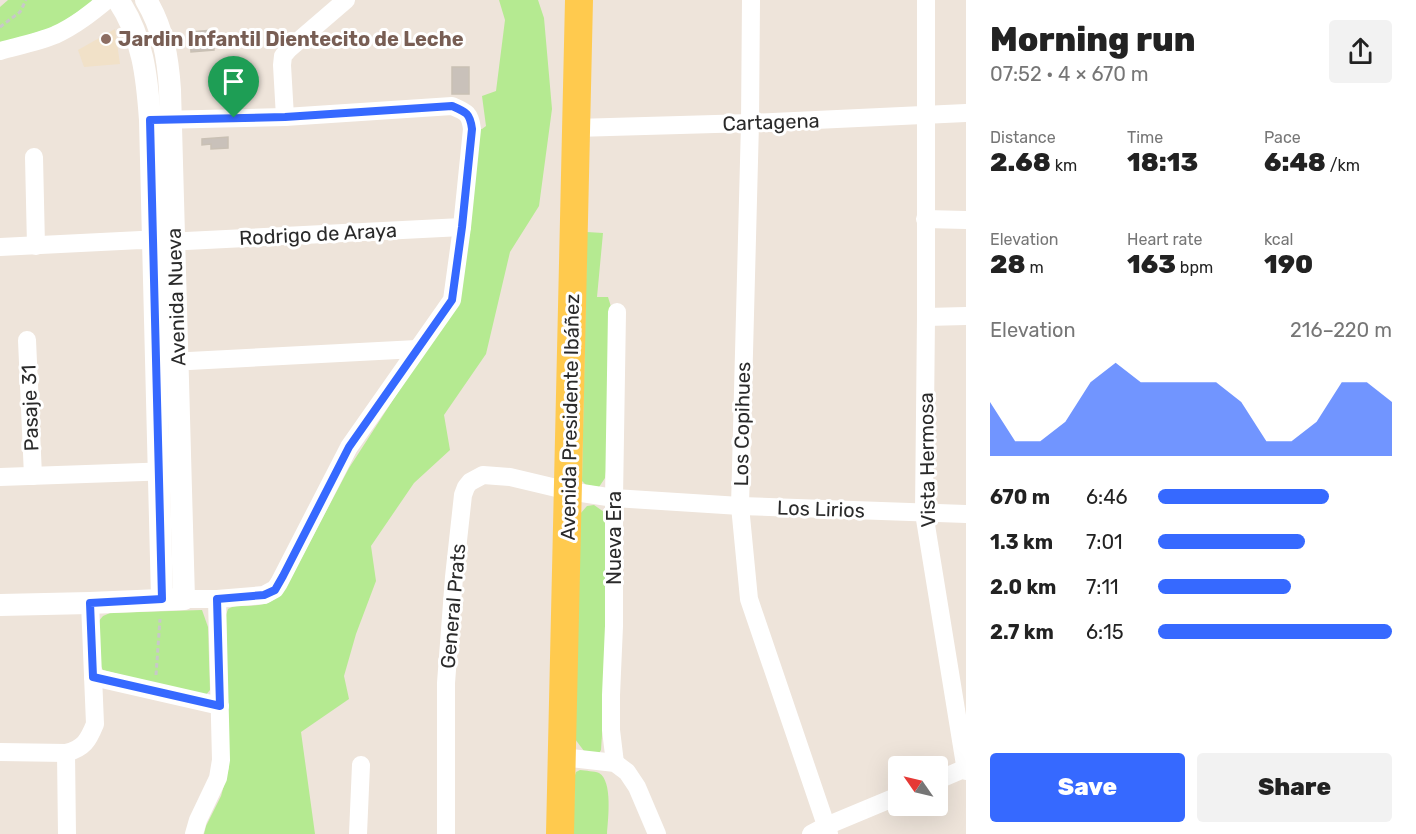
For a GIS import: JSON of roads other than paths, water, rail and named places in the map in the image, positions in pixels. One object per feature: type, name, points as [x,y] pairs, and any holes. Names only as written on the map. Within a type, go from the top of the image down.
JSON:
[{"type":"main road","name":"Avenida Presidente Ibáñez","points":[[561,834],[579,0]]},
{"type":"street","points":[[0,51],[60,33],[84,19],[107,0]]},
{"type":"street","name":"Avenida Nueva","points":[[118,0],[132,22],[160,120]]},
{"type":"street","points":[[285,117],[282,65],[284,56],[289,49],[346,0]]},
{"type":"street","name":"Los Copihues","points":[[751,0],[740,506],[749,599],[822,831]]},
{"type":"street","name":"Vista Hermosa","points":[[926,0],[924,513],[966,769]]},
{"type":"street","name":"Avenida Nueva","points":[[152,2],[168,58],[160,120],[173,599]]},
{"type":"street","points":[[0,605],[217,599],[264,595],[275,590],[349,447],[452,300],[472,129],[471,120],[466,112],[452,106],[285,117],[160,120]]},
{"type":"street","name":"Cartagena","points":[[575,128],[966,113]]},
{"type":"street","points":[[34,157],[36,246]]},
{"type":"street","points":[[925,219],[966,220]]},
{"type":"street","name":"Rodrigo de Araya","points":[[0,247],[462,227]]},
{"type":"street","name":"Nueva Era","points":[[615,763],[611,730],[611,695],[614,626],[617,312]]},
{"type":"street","points":[[926,317],[966,316]]},
{"type":"street","name":"Pasaje 31","points":[[27,340],[33,476]]},
{"type":"street","points":[[167,361],[417,349]]},
{"type":"street","points":[[0,477],[170,471]]},
{"type":"street","name":"General Prats","points":[[446,834],[447,683],[454,577],[463,495],[470,482],[483,475],[510,477],[569,491]]},
{"type":"street","name":"Los Lirios","points":[[569,491],[614,498],[740,506],[966,514]]},
{"type":"street","points":[[194,834],[198,820],[218,778],[221,760],[217,599]]},
{"type":"street","points":[[0,752],[66,753],[84,745],[91,734],[95,724],[90,603]]},
{"type":"street","points":[[93,677],[220,706]]},
{"type":"street","points":[[66,753],[67,834]]},
{"type":"street","points":[[562,757],[615,763],[627,772],[637,787],[657,834]]},
{"type":"street","points":[[358,834],[361,765]]},
{"type":"street","points":[[948,776],[966,769]]},
{"type":"street","points":[[822,831],[888,801]]},
{"type":"place","name":"Jardin Infantil Dientecito de Leche","points":[[106,39]]}]
